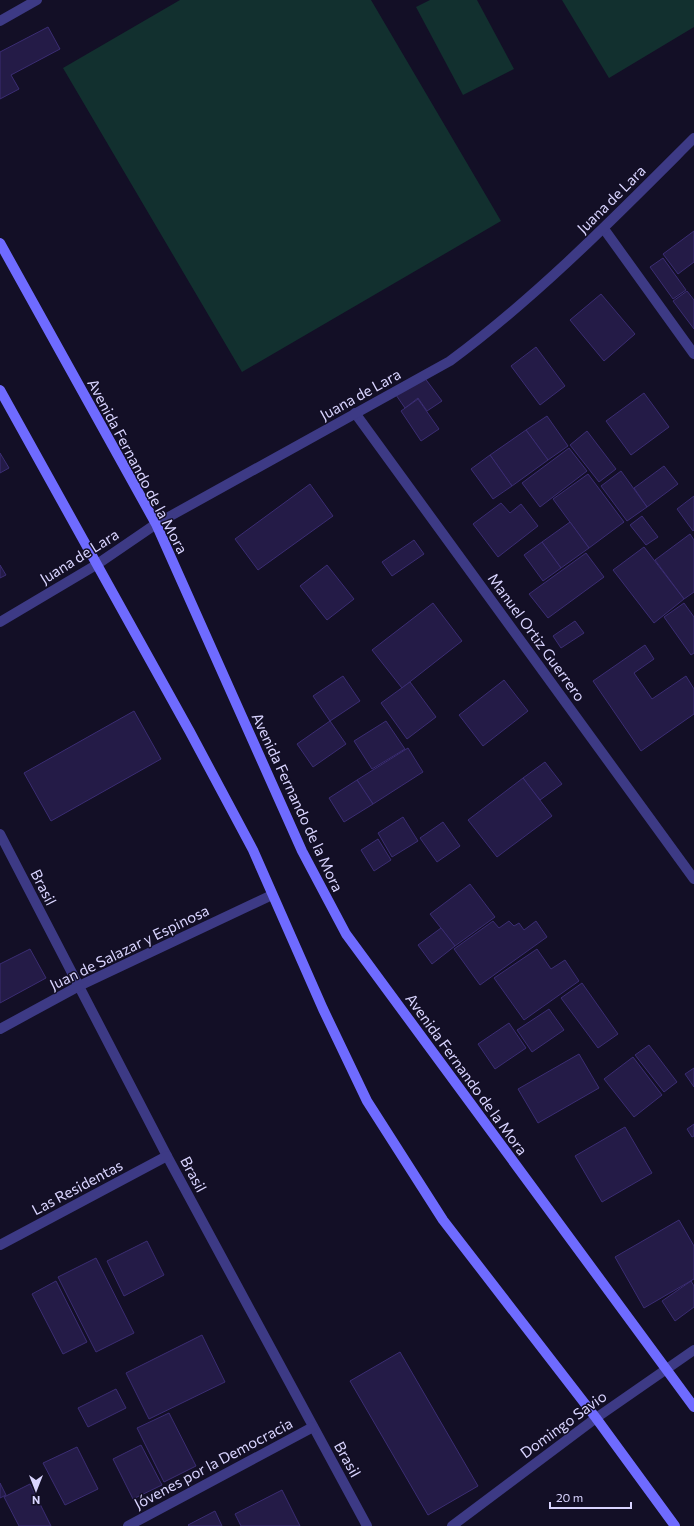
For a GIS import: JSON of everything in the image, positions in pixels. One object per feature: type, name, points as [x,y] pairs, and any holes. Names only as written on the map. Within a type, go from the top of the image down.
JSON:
[{"type":"main road","name":"Avenida Fernando de la Mora","points":[[0,243],[156,524],[302,851],[346,934],[694,1407]]},
{"type":"main road","points":[[0,390],[190,732],[253,850],[323,1009],[367,1101],[443,1220],[596,1418],[675,1526]]},
{"type":"street","points":[[0,21],[37,0]]},
{"type":"street","name":"Juana de Lara","points":[[0,622],[96,565],[156,524],[450,361],[477,342],[604,229],[694,138]]},
{"type":"street","points":[[604,229],[694,354]]},
{"type":"street","name":"Manuel Ortiz Guerrero","points":[[355,413],[694,879]]},
{"type":"street","name":"Brasil","points":[[0,834],[167,1156],[367,1526]]},
{"type":"street","name":"Juan de Salazar y Espinosa","points":[[0,1029],[79,986],[272,895]]},
{"type":"street","name":"Las Residentas","points":[[0,1245],[167,1156]]},
{"type":"street","name":"Domingo Savio","points":[[452,1526],[596,1418],[694,1350]]},
{"type":"street","name":"Jóvenes por la Democracia","points":[[128,1526],[313,1427]]},
{"type":"green space","points":[[180,0],[371,0],[501,221],[242,372],[63,68]]},
{"type":"green space","points":[[430,0],[477,0],[514,69],[463,95],[416,7]]},
{"type":"green space","points":[[562,0],[694,0],[694,27],[609,78]]},
{"type":"building","points":[[48,27],[60,49],[11,75],[19,89],[0,99],[0,52]]},
{"type":"building","points":[[694,231],[694,262],[678,274],[663,254]]},
{"type":"building","points":[[663,258],[686,290],[673,299],[650,267]]},
{"type":"building","points":[[687,291],[694,300],[694,329],[673,301]]},
{"type":"building","points":[[601,294],[635,334],[604,361],[570,320]]},
{"type":"building","points":[[536,347],[565,386],[540,405],[511,366]]},
{"type":"building","points":[[424,377],[442,401],[427,411],[418,398],[405,408],[396,395]]},
{"type":"building","points":[[644,393],[669,427],[631,455],[606,421]]},
{"type":"building","points":[[418,399],[439,429],[421,441],[401,411]]},
{"type":"building","points":[[547,416],[568,446],[548,460],[526,430]]},
{"type":"building","points":[[526,430],[548,460],[512,486],[490,455]]},
{"type":"building","points":[[587,431],[616,469],[599,482],[570,445]]},
{"type":"building","points":[[569,448],[587,471],[540,507],[522,483]]},
{"type":"building","points":[[0,453],[9,468],[0,473]]},
{"type":"building","points":[[490,455],[512,486],[493,499],[471,469]]},
{"type":"building","points":[[664,466],[678,484],[647,507],[634,488]]},
{"type":"building","points":[[621,471],[647,507],[627,521],[601,486]]},
{"type":"building","points":[[588,474],[624,522],[589,548],[553,499]]},
{"type":"building","points":[[310,484],[333,516],[258,570],[235,539]]},
{"type":"building","points":[[694,496],[694,530],[693,531],[677,509]]},
{"type":"building","points":[[501,503],[510,513],[521,504],[538,526],[498,557],[473,524]]},
{"type":"building","points":[[642,516],[658,537],[646,545],[630,525]]},
{"type":"building","points":[[570,522],[589,548],[561,568],[542,542]]},
{"type":"building","points":[[690,534],[694,540],[694,592],[684,599],[655,560]]},
{"type":"building","points":[[414,540],[424,554],[392,576],[382,562]]},
{"type":"building","points":[[542,542],[561,568],[543,581],[524,555]]},
{"type":"building","points":[[644,547],[684,599],[654,623],[613,570]]},
{"type":"building","points":[[586,553],[604,577],[548,618],[529,594]]},
{"type":"building","points":[[0,565],[6,575],[0,578]]},
{"type":"building","points":[[327,565],[354,599],[327,620],[300,586]]},
{"type":"building","points":[[433,603],[462,641],[402,688],[372,650]]},
{"type":"building","points":[[684,603],[694,617],[694,653],[691,655],[664,617]]},
{"type":"building","points":[[575,621],[584,633],[561,648],[553,636]]},
{"type":"building","points":[[645,645],[654,659],[634,673],[652,699],[686,676],[694,689],[694,714],[641,751],[593,681]]},
{"type":"building","points":[[343,676],[360,701],[330,721],[313,696]]},
{"type":"building","points":[[504,680],[528,711],[483,746],[459,715]]},
{"type":"building","points":[[410,682],[436,717],[407,739],[381,703]]},
{"type":"building","points":[[134,711],[161,759],[51,821],[24,773]]},
{"type":"building","points":[[330,721],[346,744],[313,767],[297,744]]},
{"type":"building","points":[[386,721],[405,749],[372,769],[354,741]]},
{"type":"building","points":[[408,748],[423,772],[373,804],[357,780]]},
{"type":"building","points":[[545,762],[562,784],[540,800],[523,778]]},
{"type":"building","points":[[523,778],[552,816],[497,857],[468,820]]},
{"type":"building","points":[[357,780],[373,804],[344,822],[329,798]]},
{"type":"building","points":[[403,817],[418,841],[392,857],[378,833]]},
{"type":"building","points":[[443,822],[460,846],[437,862],[420,838]]},
{"type":"building","points":[[378,839],[391,860],[374,871],[361,850]]},
{"type":"building","points":[[470,884],[495,917],[455,946],[430,914]]},
{"type":"building","points":[[493,921],[499,928],[509,921],[514,926],[519,923],[524,930],[536,921],[547,937],[480,985],[454,949]]},
{"type":"building","points":[[441,928],[455,946],[432,964],[418,945]]},
{"type":"building","points":[[30,949],[46,978],[0,1003],[0,964]]},
{"type":"building","points":[[537,949],[551,969],[565,960],[579,981],[524,1020],[494,978]]},
{"type":"building","points":[[582,983],[618,1034],[598,1048],[561,998]]},
{"type":"building","points":[[549,1009],[564,1030],[532,1052],[517,1030]]},
{"type":"building","points":[[509,1023],[526,1048],[495,1069],[478,1044]]},
{"type":"building","points":[[649,1045],[677,1082],[664,1092],[635,1055]]},
{"type":"building","points":[[579,1054],[599,1088],[538,1123],[518,1089]]},
{"type":"building","points":[[633,1057],[662,1095],[634,1117],[604,1079]]},
{"type":"building","points":[[694,1068],[694,1087],[685,1074]]},
{"type":"building","points":[[694,1124],[694,1136],[692,1137],[687,1129]]},
{"type":"building","points":[[625,1127],[652,1173],[602,1202],[575,1156]]},
{"type":"building","points":[[679,1220],[694,1246],[694,1279],[644,1308],[615,1257]]},
{"type":"building","points":[[147,1241],[164,1275],[124,1296],[107,1261]]},
{"type":"building","points":[[96,1258],[134,1333],[96,1352],[58,1277]]},
{"type":"building","points":[[56,1281],[87,1342],[63,1354],[32,1294]]},
{"type":"building","points":[[691,1281],[694,1286],[694,1307],[675,1321],[662,1301]]},
{"type":"building","points":[[202,1335],[225,1382],[149,1419],[126,1373]]},
{"type":"building","points":[[400,1352],[478,1486],[428,1515],[350,1381]]},
{"type":"building","points":[[116,1389],[126,1408],[88,1427],[78,1408]]},
{"type":"building","points":[[169,1413],[196,1466],[164,1482],[137,1428]]},
{"type":"building","points":[[141,1445],[162,1485],[133,1499],[113,1459]]},
{"type":"building","points":[[77,1447],[98,1489],[65,1505],[43,1463]]},
{"type":"building","points":[[0,1483],[6,1495],[0,1498]]},
{"type":"building","points":[[30,1484],[51,1526],[19,1526],[4,1497]]},
{"type":"building","points":[[282,1490],[300,1526],[241,1526],[235,1514]]},
{"type":"building","points":[[215,1511],[222,1526],[188,1525]]}]
